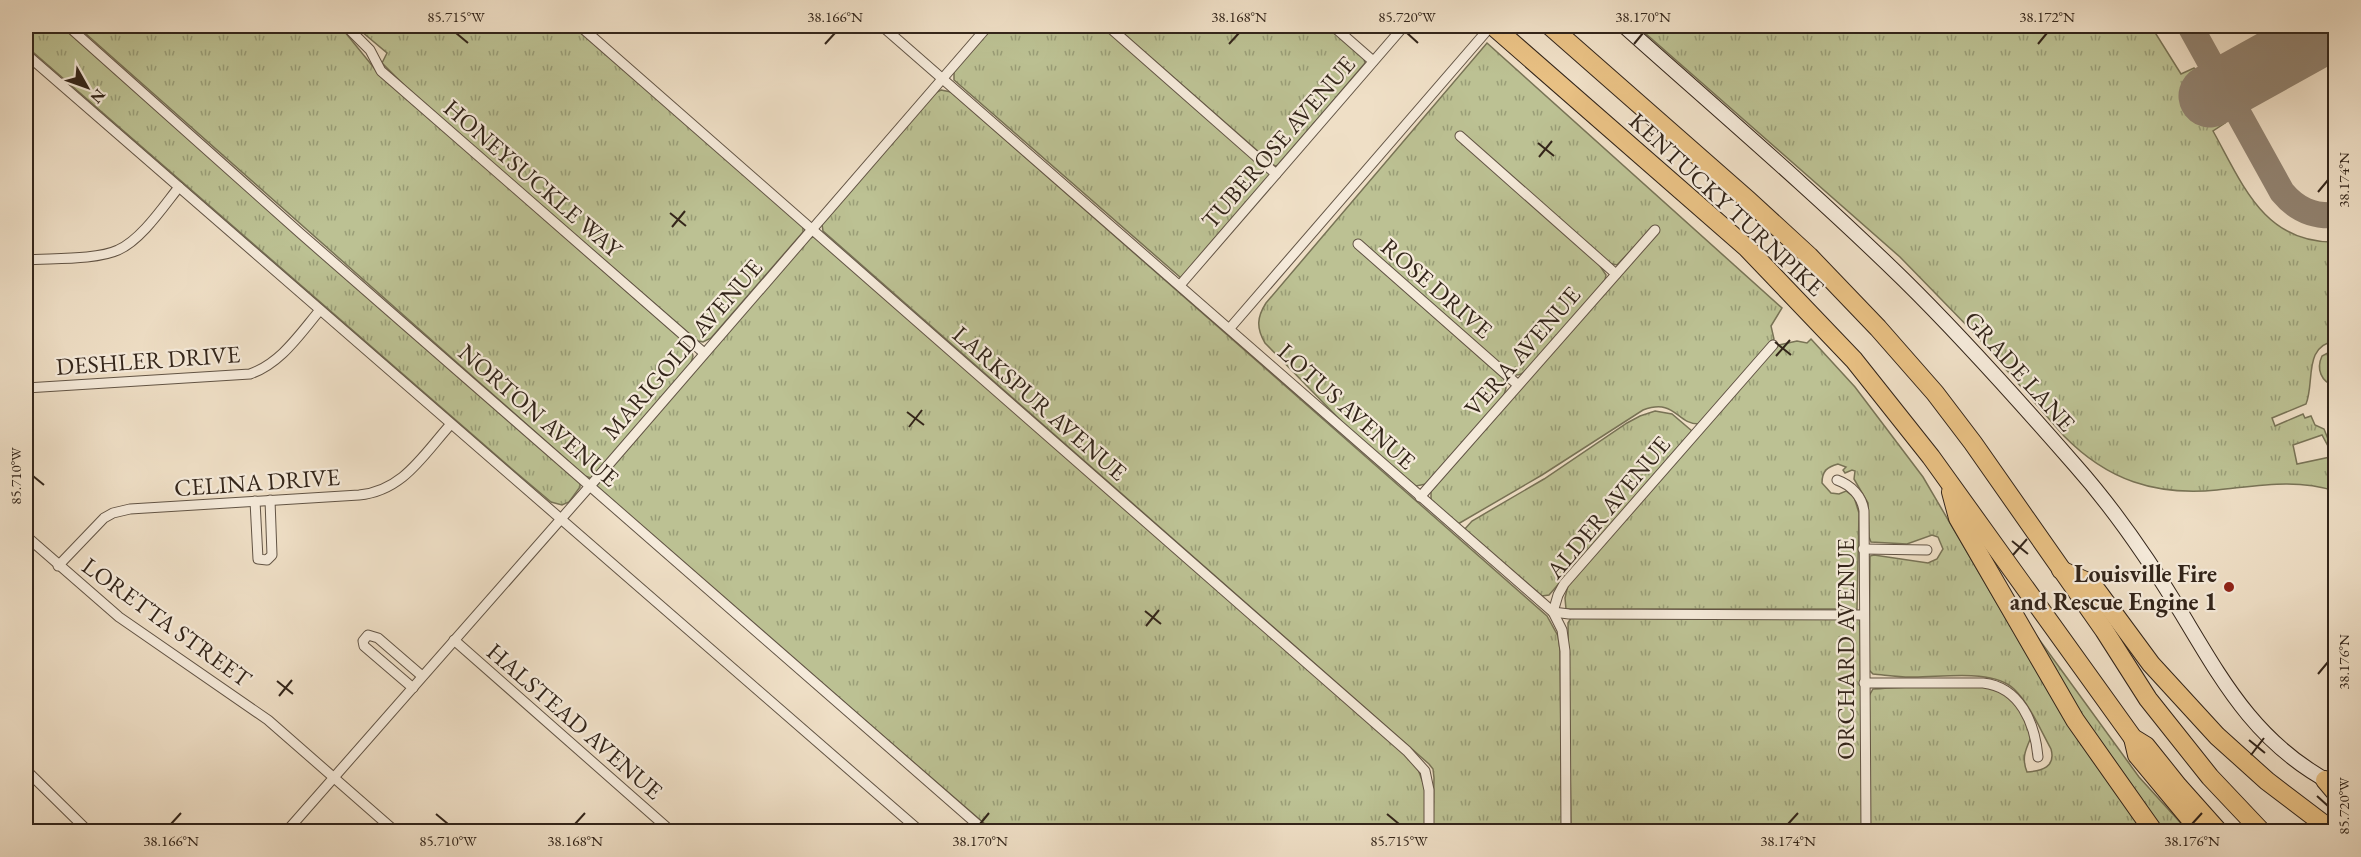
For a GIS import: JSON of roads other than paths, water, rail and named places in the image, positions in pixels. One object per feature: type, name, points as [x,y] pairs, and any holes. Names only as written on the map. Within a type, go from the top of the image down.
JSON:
[{"type":"highway","name":"KENTUCKY TURNPIKE","points":[[1492,26],[1765,266],[1872,382],[1950,484],[2133,738],[2146,746],[2219,831]]},
{"type":"highway","points":[[1550,26],[1809,256],[1878,328],[1935,393],[1973,443],[2104,630],[2148,699],[2210,777],[2262,831]]},
{"type":"highway","points":[[1950,484],[1958,518],[2045,672],[2075,720],[2154,831]]},
{"type":"highway","points":[[2060,569],[2092,584],[2151,664],[2203,722],[2232,750],[2292,801],[2334,831]]},
{"type":"highway","points":[[2133,738],[2137,755],[2201,831]]},
{"type":"main road","name":"GRADE LANE","points":[[1624,26],[1839,219],[1947,324],[2076,465],[2113,511],[2247,716],[2288,753],[2332,786]]},
{"type":"street","name":"NORTON AVENUE","points":[[68,26],[300,233],[986,831]]},
{"type":"street","name":"HONEYSUCKLE WAY","points":[[345,26],[370,50],[381,70],[396,84],[704,353]]},
{"type":"street","name":"LARKSPUR AVENUE","points":[[580,26],[1407,751],[1425,771],[1429,790],[1429,831]]},
{"type":"street","name":"LOTUS AVENUE","points":[[882,26],[1181,284],[1553,612]]},
{"type":"street","name":"MARIGOLD AVENUE","points":[[286,831],[590,486],[988,26]]},
{"type":"street","points":[[1108,26],[1276,174]]},
{"type":"street","points":[[1333,26],[1373,61]]},
{"type":"street","name":"TUBEROSE AVENUE","points":[[1181,284],[1404,26]]},
{"type":"street","points":[[1230,328],[1492,26]]},
{"type":"street","points":[[26,54],[921,831]]},
{"type":"street","points":[[1460,136],[1616,274]]},
{"type":"street","points":[[26,260],[102,255],[116,251],[137,235],[179,187]]},
{"type":"street","name":"VERA AVENUE","points":[[1420,497],[1655,230]]},
{"type":"street","name":"ROSE DRIVE","points":[[1358,244],[1518,385]]},
{"type":"street","name":"DESHLER DRIVE","points":[[26,388],[250,374],[264,369],[279,358],[320,310]]},
{"type":"street","name":"ALDER AVENUE","points":[[1566,831],[1564,651],[1562,630],[1553,612],[1558,596],[1564,584],[1773,345]]},
{"type":"street","name":"CELINA DRIVE","points":[[58,566],[95,525],[113,513],[130,509],[374,494],[388,488],[406,475],[451,424]]},
{"type":"street","name":"ORCHARD AVENUE","points":[[1837,480],[1852,488],[1863,503],[1866,831]]},
{"type":"street","points":[[255,501],[258,559],[267,560],[272,555],[273,547],[270,501]]},
{"type":"street","name":"LORETTA STREET","points":[[26,536],[119,617],[268,720],[396,831]]},
{"type":"street","points":[[1863,549],[1927,550]]},
{"type":"street","points":[[1553,612],[1569,614],[1863,615]]},
{"type":"street","points":[[413,687],[364,646],[363,641],[368,635],[378,638],[422,676]]},
{"type":"street","name":"HALSTEAD AVENUE","points":[[454,640],[672,831]]},
{"type":"street","points":[[1864,683],[1983,683],[2001,687],[2011,694],[2025,710],[2037,745],[2038,757]]},
{"type":"street","points":[[26,770],[89,831]]},
{"type":"place","name":"Louisville Fire and Rescue Engine 1","points":[[2229,587]]}]
